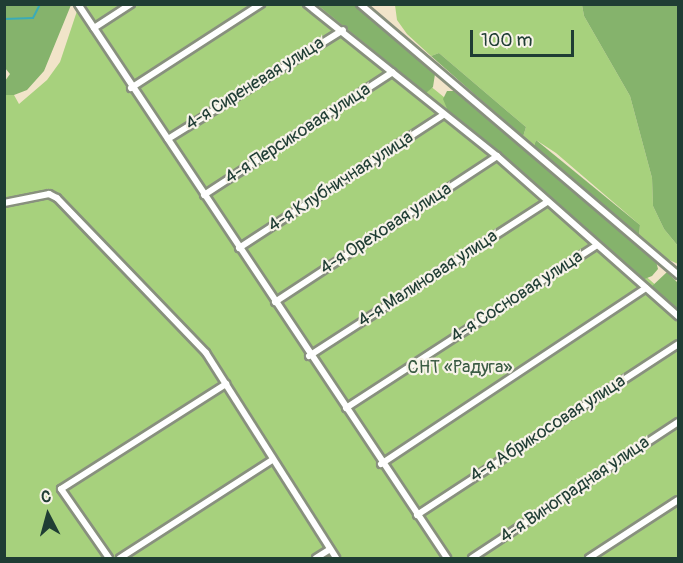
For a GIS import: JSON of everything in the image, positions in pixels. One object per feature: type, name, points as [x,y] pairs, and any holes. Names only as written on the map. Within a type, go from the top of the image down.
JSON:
[{"type":"street","points":[[78,4],[309,356],[447,558]]},
{"type":"street","points":[[94,28],[131,4]]},
{"type":"street","points":[[131,88],[261,4]]},
{"type":"street","points":[[307,4],[343,30],[443,116],[496,156],[678,316]]},
{"type":"street","points":[[360,4],[677,273]]},
{"type":"street","points":[[370,14],[373,4]]},
{"type":"street","name":"4-я Сиреневая улица","points":[[168,139],[343,30]]},
{"type":"street","name":"4-я Персиковая улица","points":[[204,195],[393,72]]},
{"type":"street","name":"4-я Клубничная улица","points":[[239,248],[443,116]]},
{"type":"street","name":"4-я Ореховая улица","points":[[274,302],[496,156]]},
{"type":"street","points":[[4,203],[49,194],[57,198],[206,352],[336,558]]},
{"type":"street","name":"4-я Малиновая улица","points":[[309,356],[547,202]]},
{"type":"street","name":"4-я Сосновая улица","points":[[346,408],[597,245]]},
{"type":"street","points":[[381,464],[646,288]]},
{"type":"street","name":"4-я Абрикосовая улица","points":[[417,515],[678,344]]},
{"type":"street","points":[[110,558],[61,489],[226,384]]},
{"type":"street","name":"4-я Виноградная улица","points":[[472,558],[678,422]]},
{"type":"street","points":[[120,558],[272,459]]},
{"type":"street","points":[[589,558],[678,500]]},
{"type":"street","points":[[316,558],[329,550]]},
{"type":"green space","points":[[4,5],[71,5],[44,71],[27,90],[14,95],[5,95],[5,81],[10,74],[5,68]]},
{"type":"green space","name":"СНТ «Радуга»","points":[[79,5],[330,5],[455,106],[678,305],[678,558],[5,558],[4,95],[14,95],[19,104],[47,80],[60,62]]},
{"type":"green space","points":[[318,5],[355,5],[435,74],[433,87],[426,93]]},
{"type":"green space","points":[[395,5],[582,5],[584,16],[630,96],[652,178],[653,206],[664,229],[678,246],[678,264],[665,258],[639,235],[640,225],[556,153],[536,140],[534,146],[523,137],[526,127],[439,53],[431,56],[407,34],[397,20]]},
{"type":"green space","points":[[582,5],[678,5],[678,246],[664,229],[653,206],[652,178],[630,96],[584,16]]},
{"type":"green space","points":[[439,53],[526,127],[523,137],[431,56]]},
{"type":"green space","points":[[447,91],[454,91],[656,261],[658,269],[652,276],[642,280],[448,111],[443,99]]},
{"type":"green space","points":[[536,140],[640,225],[639,235],[534,146]]},
{"type":"green space","points":[[667,272],[678,283],[678,311],[650,288]]},
{"type":"waterway","points":[[4,19],[33,18],[40,4]]}]
